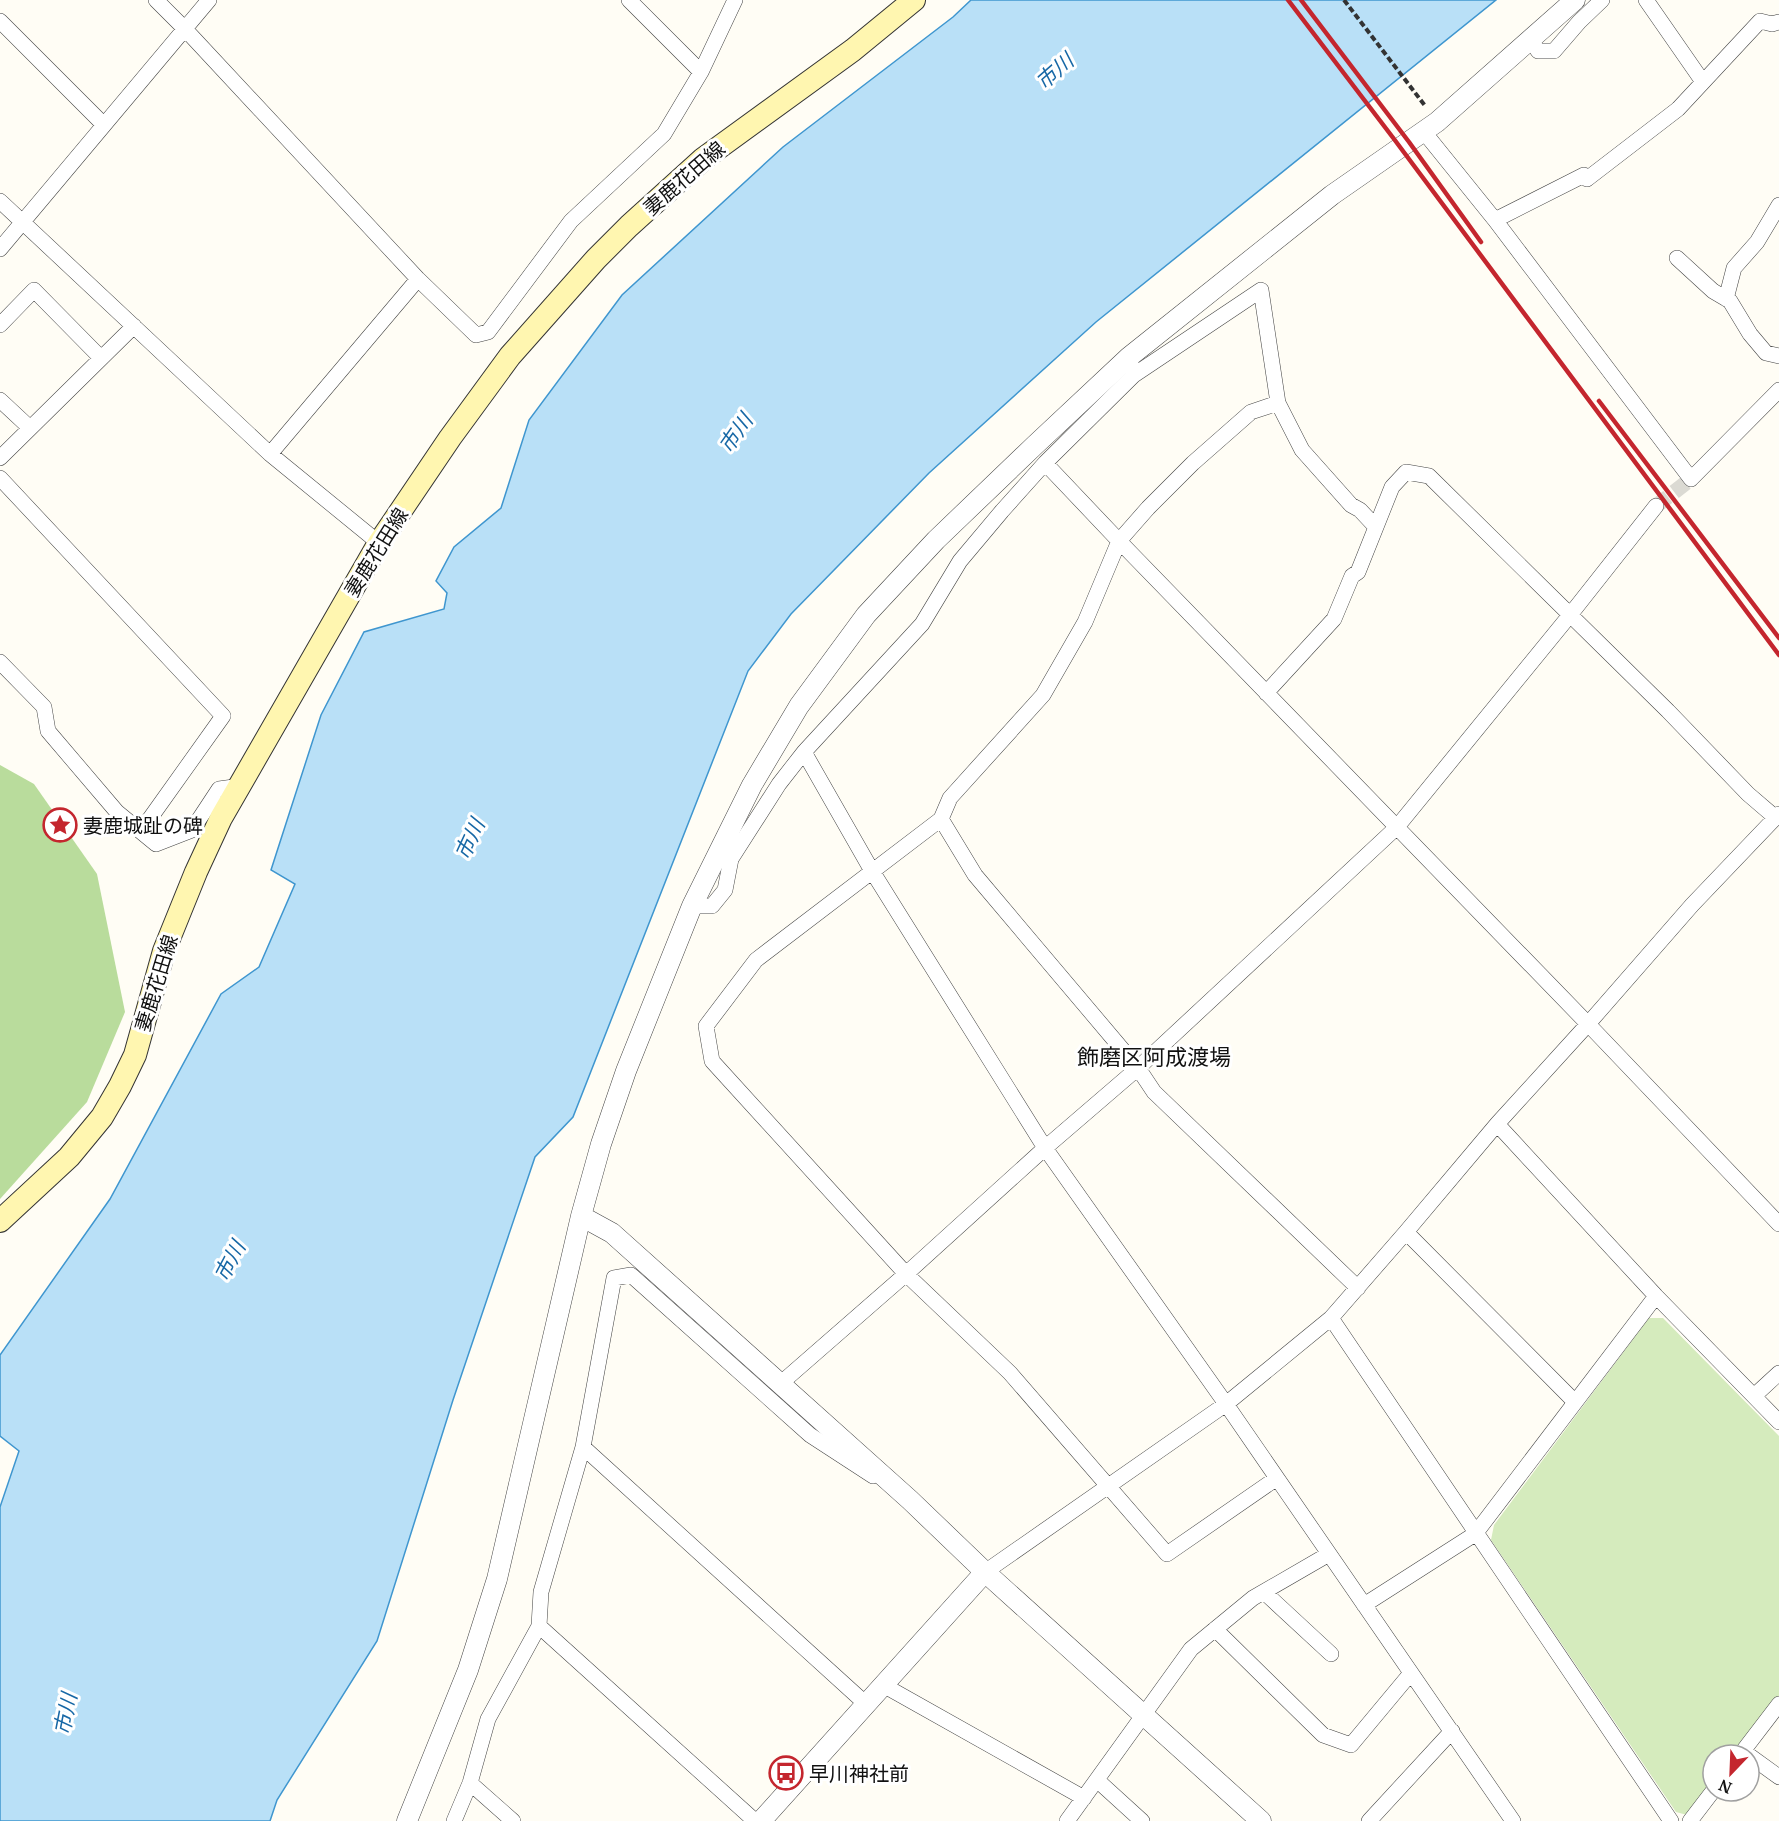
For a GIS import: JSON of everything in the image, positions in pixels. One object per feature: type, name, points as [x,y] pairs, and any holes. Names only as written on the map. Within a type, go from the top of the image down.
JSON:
[{"type":"main road","name":"妻鹿花田線","points":[[0,1221],[69,1157],[102,1117],[135,1055],[164,951],[221,818],[379,543],[450,438],[510,356],[596,259],[703,159],[853,50],[914,0]]},
{"type":"street","points":[[156,0],[418,279],[476,335],[488,332],[571,221],[664,134],[701,72],[735,0]]},
{"type":"street","points":[[0,249],[209,0]]},
{"type":"street","points":[[629,0],[701,72]]},
{"type":"street","points":[[407,1821],[468,1670],[497,1579],[581,1216],[601,1144],[626,1071],[692,906],[752,785],[799,706],[866,615],[944,532],[1132,366],[1332,195],[1431,127],[1575,0]]},
{"type":"street","points":[[1531,40],[1538,51],[1554,51],[1602,0]]},
{"type":"street","points":[[1646,0],[1703,82]]},
{"type":"street","points":[[0,21],[104,125]]},
{"type":"street","points":[[1495,220],[1584,175],[1587,179],[1678,109],[1760,21],[1772,24],[1779,22]]},
{"type":"street","points":[[1431,127],[1495,220],[1691,479],[1779,390]]},
{"type":"street","points":[[0,201],[270,454],[379,543]]},
{"type":"street","points":[[1726,299],[1734,268],[1756,242],[1779,205]]},
{"type":"street","points":[[1677,258],[1713,291],[1730,301],[1750,334],[1766,352],[1779,356]]},
{"type":"street","points":[[270,454],[418,279]]},
{"type":"street","points":[[0,325],[34,290],[101,358]]},
{"type":"street","points":[[692,906],[712,906],[725,890],[731,859],[779,784],[804,752],[922,624],[960,561],[1132,366],[1262,290],[1278,403],[1302,450],[1351,505],[1360,510],[1375,526]]},
{"type":"street","points":[[0,458],[134,326]]},
{"type":"street","points":[[0,400],[30,428]]},
{"type":"street","points":[[1277,1478],[1167,1554],[1010,1373],[906,1274],[712,1061],[706,1026],[756,960],[941,819],[950,798],[1043,695],[1085,622],[1119,541],[1193,463],[1251,412],[1278,403]]},
{"type":"street","points":[[1046,463],[1779,1224]]},
{"type":"street","points":[[760,1821],[985,1572],[1226,1404],[1330,1318],[1497,1124],[1692,905],[1777,816],[1748,794],[1668,711],[1429,476],[1406,472],[1392,487],[1358,572],[1353,576],[1334,619],[1266,693]]},
{"type":"street","points":[[0,478],[223,716],[141,831]]},
{"type":"street","points":[[780,1384],[1138,1068],[1397,827],[1656,506]]},
{"type":"street","points":[[0,662],[44,707],[48,731],[117,812],[156,844],[192,831],[219,789],[241,786]]},
{"type":"street","points":[[804,752],[872,871],[1045,1148],[1226,1404],[1513,1821]]},
{"type":"street","points":[[941,819],[975,875],[1138,1068],[1154,1092],[1358,1288]]},
{"type":"street","points":[[1497,1124],[1656,1296],[1779,1422]]},
{"type":"street","points":[[581,1216],[612,1233],[910,1500],[985,1572],[1261,1821]]},
{"type":"street","points":[[1406,1232],[1575,1402]]},
{"type":"street","points":[[454,1821],[470,1783],[488,1719],[539,1626],[541,1592],[583,1447],[614,1278],[631,1275],[810,1435],[910,1500]]},
{"type":"street","points":[[1364,1605],[1475,1534],[1656,1296]]},
{"type":"street","points":[[1330,1318],[1671,1821]]},
{"type":"street","points":[[1754,1396],[1779,1372]]},
{"type":"street","points":[[583,1447],[866,1704]]},
{"type":"street","points":[[1067,1821],[1191,1649],[1253,1598],[1329,1554]]},
{"type":"street","points":[[1264,1592],[1331,1654]]},
{"type":"street","points":[[539,1626],[754,1821]]},
{"type":"street","points":[[1215,1629],[1323,1735],[1351,1745],[1412,1673]]},
{"type":"street","points":[[883,1685],[1084,1798]]},
{"type":"street","points":[[1750,1743],[1779,1704]]},
{"type":"street","points":[[1369,1821],[1452,1731]]},
{"type":"street","points":[[1761,1765],[1779,1777]]},
{"type":"street","points":[[1097,1780],[1143,1821]]},
{"type":"street","points":[[470,1783],[513,1821]]},
{"type":"street","points":[[1690,1821],[1704,1803]]},
{"type":"path","points":[[1344,0],[1431,127]]},
{"type":"green space","points":[[0,765],[34,784],[97,874],[125,1012],[87,1102],[0,1199]]},
{"type":"green space","points":[[1649,1318],[1663,1318],[1779,1436],[1779,1696],[1742,1743],[1701,1743],[1701,1797],[1687,1815],[1676,1812],[1491,1540],[1494,1525]]},
{"type":"water","name":"市川","points":[[971,0],[1496,0],[1096,322],[929,473],[791,614],[748,671],[573,1117],[535,1157],[453,1400],[377,1641],[277,1800],[270,1821],[0,1821],[0,1507],[19,1451],[0,1436],[0,1355],[110,1199],[221,994],[259,967],[295,884],[271,870],[321,715],[364,632],[444,609],[447,593],[436,581],[454,547],[501,508],[529,420],[622,295],[783,147],[953,17]]},
{"type":"tunnel","points":[[1656,506],[1691,479]]},
{"type":"railway","points":[[1288,0],[1779,655]]},
{"type":"railway","points":[[1301,0],[1409,142],[1481,242]]},
{"type":"railway","points":[[1599,401],[1779,638]]},
{"type":"place","name":"妻鹿城趾の碑","points":[[60,825]]},
{"type":"place","name":"早川神社前","points":[[786,1773]]},
{"type":"district","name":"飾磨区阿成渡場","points":[[1154,1056]]}]
